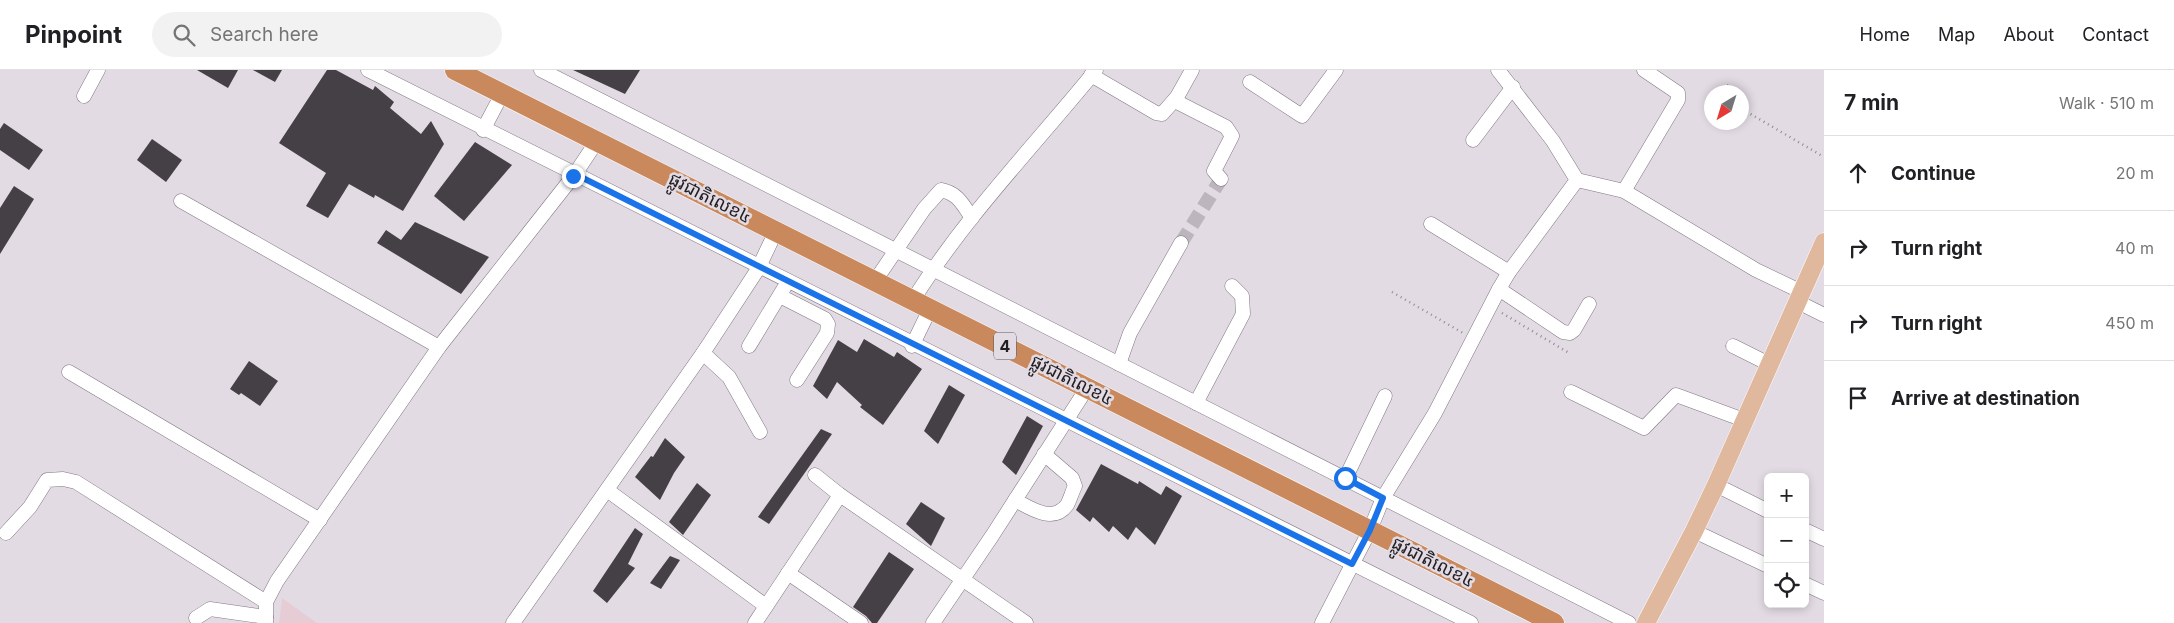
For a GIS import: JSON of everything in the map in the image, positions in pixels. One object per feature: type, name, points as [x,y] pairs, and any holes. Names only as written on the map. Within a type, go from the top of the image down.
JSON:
[{"type":"highway","name":"ផ្លូវជាតិលេខ៤","points":[[455,70],[1554,623]]},
{"type":"main road","points":[[1646,623],[1716,485],[1824,242]]},
{"type":"street","points":[[84,96],[98,70]]},
{"type":"street","points":[[368,70],[1470,623]]},
{"type":"street","points":[[541,70],[1629,623]]},
{"type":"street","points":[[913,345],[933,269],[972,218],[1094,73],[1156,113],[1162,114],[1177,98],[1192,70]]},
{"type":"street","points":[[1250,82],[1302,116],[1336,70]]},
{"type":"street","points":[[1498,70],[1553,141],[1577,180],[1624,191],[1800,297],[1824,315]]},
{"type":"street","points":[[1624,191],[1678,100],[1678,93],[1644,70]]},
{"type":"street","points":[[1473,140],[1512,87]]},
{"type":"street","points":[[483,129],[502,94]]},
{"type":"street","points":[[1177,98],[1179,105],[1226,127],[1232,136],[1214,171],[1221,179]]},
{"type":"street","points":[[196,618],[210,609],[266,620],[266,602],[277,581],[439,347],[575,174],[597,141]]},
{"type":"street","points":[[1322,623],[1370,530],[1383,498],[1435,412],[1499,289],[1509,272],[1577,180]]},
{"type":"street","points":[[875,281],[924,209],[941,190],[950,192],[958,198],[972,218]]},
{"type":"street","points":[[181,200],[439,347]]},
{"type":"street","points":[[1431,224],[1509,272]]},
{"type":"street","points":[[513,623],[703,353],[759,266],[776,231]]},
{"type":"street","points":[[1119,364],[1130,333],[1181,243]]},
{"type":"street","points":[[749,346],[788,281]]},
{"type":"street","points":[[1196,403],[1243,314],[1242,296],[1232,286]]},
{"type":"street","points":[[1499,289],[1562,332],[1570,333],[1574,330],[1589,304]]},
{"type":"street","points":[[780,296],[825,319],[828,324],[827,332],[797,380]]},
{"type":"street","points":[[1733,346],[1769,364]]},
{"type":"street","points":[[703,353],[729,377],[760,432]]},
{"type":"street","points":[[69,372],[320,520]]},
{"type":"street","points":[[933,623],[1087,388]]},
{"type":"street","points":[[1571,392],[1644,428],[1676,395],[1744,420]]},
{"type":"street","points":[[1345,478],[1385,396]]},
{"type":"street","points":[[1015,500],[1038,513],[1056,514],[1066,506],[1075,486],[1072,478],[1044,454]]},
{"type":"street","points":[[815,475],[840,495],[1026,623]]},
{"type":"street","points":[[6,533],[30,507],[46,480],[63,479],[76,482],[266,602]]},
{"type":"street","points":[[1716,485],[1764,509]]},
{"type":"street","points":[[607,490],[766,606]]},
{"type":"street","points":[[755,623],[840,495]]},
{"type":"street","points":[[1694,530],[1764,564]]},
{"type":"street","points":[[1809,532],[1824,539]]},
{"type":"street","points":[[788,573],[861,623]]},
{"type":"street","points":[[1809,586],[1824,593]]},
{"type":"path","points":[[1749,113],[1824,157]]},
{"type":"path","points":[[1392,292],[1473,338]]},
{"type":"path","points":[[1490,306],[1569,353]]},
{"type":"shaded area","points":[[282,598],[317,623],[279,623]]},
{"type":"building","points":[[197,70],[238,70],[228,88]]},
{"type":"building","points":[[253,70],[282,70],[275,82]]},
{"type":"building","points":[[327,70],[336,70],[373,90],[375,86],[394,102],[390,108],[421,134],[431,121],[444,144],[403,211],[375,195],[374,198],[349,184],[328,218],[306,206],[326,173],[279,143]]},
{"type":"building","points":[[573,70],[640,70],[625,94]]},
{"type":"building","points":[[4,123],[43,150],[29,170],[0,150],[0,129]]},
{"type":"building","points":[[152,139],[182,160],[166,182],[137,160]]},
{"type":"building","points":[[475,142],[512,165],[464,221],[434,196]]},
{"type":"building","points":[[14,186],[34,199],[0,254],[0,208]]},
{"type":"building","points":[[415,222],[489,257],[461,294],[377,243],[386,230],[401,240]]},
{"type":"building","points":[[864,339],[894,357],[897,352],[922,369],[883,425],[860,407],[862,405],[837,382],[827,399],[813,386],[838,340],[857,352]]},
{"type":"building","points":[[249,361],[278,381],[260,406],[241,393],[239,395],[230,389]]},
{"type":"building","points":[[949,385],[965,395],[938,444],[924,431]]},
{"type":"building","points":[[1027,416],[1043,426],[1016,475],[1002,462]]},
{"type":"building","points":[[821,429],[832,434],[769,524],[758,517]]},
{"type":"building","points":[[665,438],[685,457],[660,500],[635,477],[651,456],[653,457]]},
{"type":"building","points":[[1101,464],[1138,484],[1139,481],[1161,495],[1166,486],[1182,496],[1155,545],[1136,527],[1128,540],[1113,526],[1109,532],[1093,517],[1090,522],[1076,510]]},
{"type":"building","points":[[697,483],[711,495],[683,535],[669,522]]},
{"type":"building","points":[[921,502],[945,518],[931,546],[906,524]]},
{"type":"building","points":[[635,528],[643,534],[628,564],[635,568],[607,603],[593,591]]},
{"type":"building","points":[[889,552],[914,569],[877,623],[872,623],[853,607]]},
{"type":"building","points":[[670,556],[680,560],[661,589],[650,583]]},
{"type":"tunnel","points":[[1181,243],[1221,179]]},
{"type":"route","points":[[573,176],[575,174],[1352,564],[1370,530],[1383,498],[1345,478]]}]
